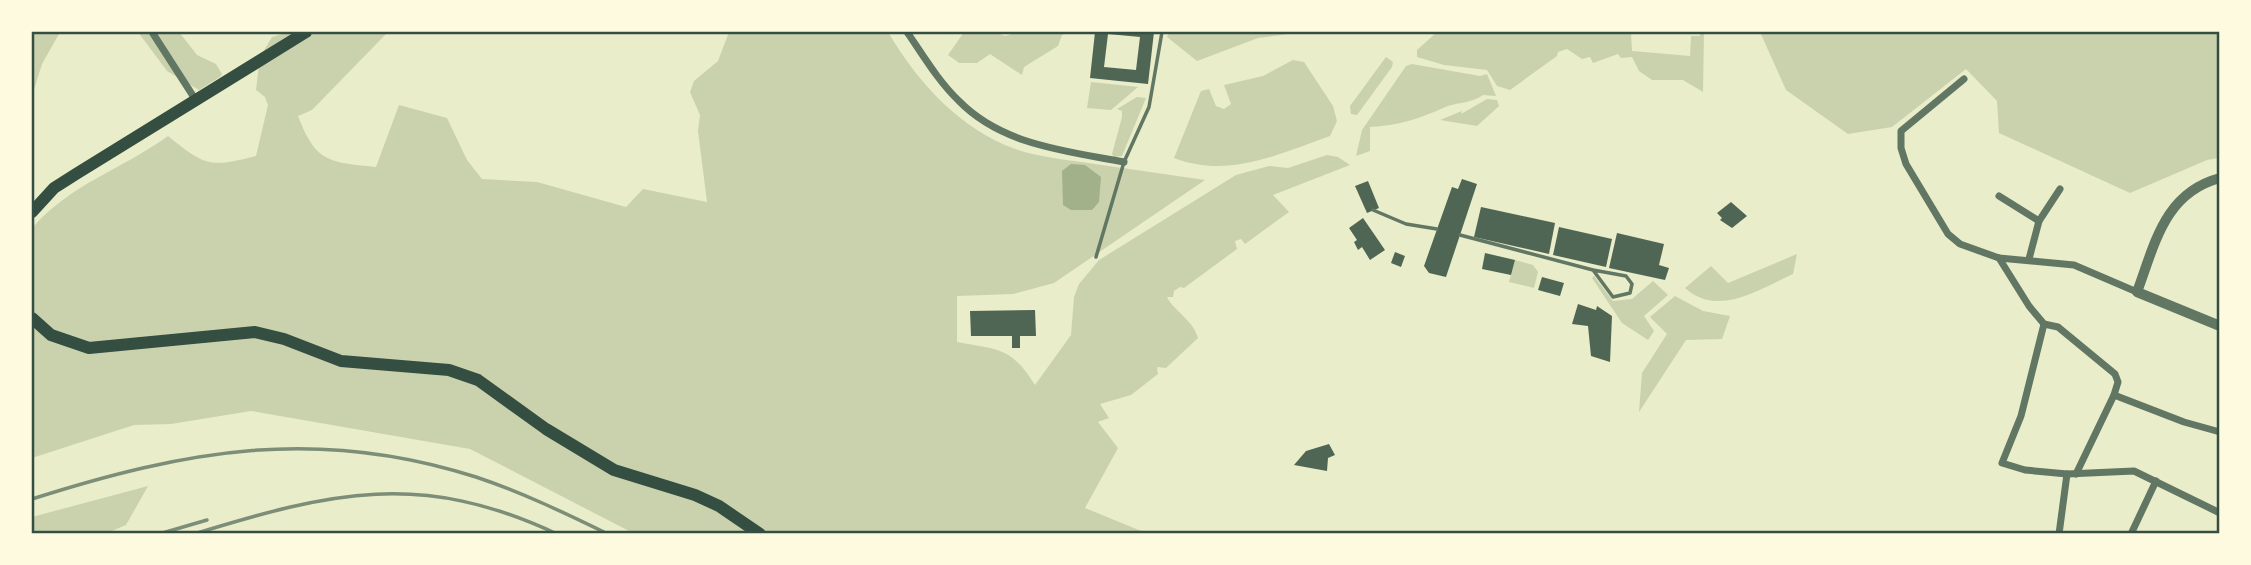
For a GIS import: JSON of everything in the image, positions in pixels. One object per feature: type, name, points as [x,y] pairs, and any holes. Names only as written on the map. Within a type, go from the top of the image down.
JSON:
[{"type":"main road","points":[[32,212],[54,188],[306,32]]},
{"type":"main road","points":[[32,318],[51,335],[89,348],[255,332],[284,339],[341,360],[449,370],[478,380],[546,429],[614,470],[695,495],[719,506],[760,534]]},
{"type":"street","points":[[152,32],[195,99]]},
{"type":"street","points":[[907,32],[936,74],[979,119],[1005,134],[1041,146],[1124,162]]},
{"type":"street","points":[[1964,79],[1901,131],[1901,148],[1906,164],[1948,234],[1980,253],[1999,258],[2074,265],[2220,326]]},
{"type":"street","points":[[2137,292],[2172,208],[2185,193],[2200,184],[2220,178]]},
{"type":"street","points":[[2029,259],[2039,221],[2060,189]]},
{"type":"street","points":[[1999,196],[2039,221]]},
{"type":"street","points":[[1999,258],[2044,324],[2058,327],[2115,374],[2118,382],[2076,474]]},
{"type":"street","points":[[2044,324],[2021,416],[2002,463],[2025,470],[2067,474],[2127,470],[2156,481],[2220,513]]},
{"type":"street","points":[[2114,395],[2184,422],[2220,432]]},
{"type":"street","points":[[2059,534],[2067,474]]},
{"type":"street","points":[[2131,534],[2156,481]]},
{"type":"lane","points":[[1096,257],[1124,162],[1149,107],[1162,32]]},
{"type":"lane","points":[[1373,210],[1406,224],[1437,229]]},
{"type":"lane","points":[[1460,235],[1626,276],[1632,284],[1630,293],[1613,296],[1593,270]]},
{"type":"shaded area","points":[[32,32],[60,32],[42,64],[32,96]]},
{"type":"shaded area","points":[[138,32],[179,32],[197,55],[216,64],[222,74],[199,90],[167,71]]},
{"type":"shaded area","points":[[289,32],[388,32],[312,110],[298,116],[311,143],[318,151],[326,157],[347,164],[376,167],[399,105],[447,118],[467,160],[482,179],[537,182],[626,207],[643,189],[707,202],[698,131],[700,115],[690,92],[694,81],[718,61],[729,32],[888,32],[924,82],[953,112],[1005,145],[1046,157],[1205,180],[1054,283],[1013,294],[957,296],[957,342],[1003,352],[1019,363],[1035,385],[1071,335],[1074,297],[1079,284],[1099,260],[1236,175],[1269,166],[1288,168],[1327,155],[1338,157],[1350,165],[1273,195],[1289,212],[1245,244],[1241,239],[1235,241],[1237,249],[1184,288],[1180,287],[1174,291],[1173,297],[1167,297],[1192,326],[1198,338],[1166,368],[1157,367],[1158,374],[1131,395],[1100,404],[1109,418],[1098,422],[1118,448],[1085,508],[1146,533],[633,533],[470,449],[251,411],[171,424],[134,425],[32,458],[32,228],[80,188],[168,136],[200,159],[209,162],[228,162],[256,156],[268,105],[265,97],[256,90],[260,57],[272,37]]},
{"type":"shaded area","points":[[964,32],[994,32],[1005,36],[1018,32],[1069,32],[1062,35],[1058,46],[1024,67],[1022,75],[990,54],[977,63],[959,63],[948,55]]},
{"type":"shaded area","points":[[1169,32],[1288,34],[1258,38],[1197,61],[1167,37]]},
{"type":"shaded area","points":[[1437,32],[1631,32],[1632,51],[1690,56],[1691,36],[1700,36],[1700,32],[1704,32],[1703,92],[1683,80],[1652,80],[1639,71],[1632,57],[1621,58],[1618,54],[1593,63],[1590,57],[1582,59],[1567,49],[1558,52],[1557,56],[1510,90],[1497,86],[1487,70],[1444,65],[1417,57],[1417,50]]},
{"type":"shaded area","points":[[1760,32],[2219,32],[2219,158],[2207,160],[2130,193],[1999,133],[1997,101],[1966,69],[1892,127],[1848,134],[1786,90]]},
{"type":"shaded area","points":[[1386,57],[1393,62],[1392,67],[1357,115],[1351,114],[1350,106]]},
{"type":"shaded area","points":[[1293,60],[1304,62],[1333,106],[1337,121],[1330,136],[1253,162],[1234,165],[1194,164],[1174,158],[1201,91],[1209,89],[1216,106],[1224,109],[1231,104],[1224,85],[1263,76]]},
{"type":"shaded area","points":[[1412,64],[1480,76],[1487,74],[1496,96],[1483,95],[1408,121],[1370,127],[1370,151],[1356,156],[1362,130],[1406,66]]},
{"type":"shaded area","points":[[1091,82],[1138,87],[1111,110],[1087,108]]},
{"type":"shaded area","points":[[1137,97],[1146,98],[1122,156],[1114,157],[1112,154],[1122,117],[1122,111],[1117,109]]},
{"type":"shaded area","points":[[1487,99],[1497,100],[1499,106],[1477,126],[1440,120],[1462,111],[1461,114]]},
{"type":"shaded area","points":[[1071,164],[1085,165],[1101,177],[1099,202],[1092,210],[1071,210],[1063,205],[1062,171]]},
{"type":"shaded area","points":[[1797,254],[1793,274],[1739,298],[1711,301],[1698,297],[1685,288],[1711,266],[1728,283]]},
{"type":"shaded area","points":[[1515,260],[1533,265],[1538,272],[1534,288],[1509,282]]},
{"type":"shaded area","points":[[1594,276],[1613,301],[1632,299],[1653,281],[1668,295],[1644,316],[1654,331],[1648,340],[1622,323],[1592,278]]},
{"type":"shaded area","points":[[1675,296],[1703,311],[1730,316],[1722,339],[1686,340],[1639,412],[1642,373],[1667,334],[1650,317]]},
{"type":"shaded area","points":[[148,486],[126,525],[107,533],[32,533],[32,517]]},
{"type":"building","points":[[1095,32],[1154,32],[1148,84],[1090,78]],"holes":[[[1108,34],[1140,37],[1136,70],[1104,67]]]},
{"type":"building","points":[[1462,179],[1477,184],[1446,277],[1429,273],[1424,266],[1452,187],[1458,189]]},
{"type":"building","points":[[1368,181],[1379,208],[1367,213],[1355,186]]},
{"type":"building","points":[[1731,202],[1747,216],[1732,228],[1720,220],[1722,218],[1717,213]]},
{"type":"building","points":[[1481,207],[1555,223],[1549,254],[1474,237]]},
{"type":"building","points":[[1363,218],[1385,250],[1370,260],[1362,247],[1358,250],[1354,242],[1357,240],[1349,228]]},
{"type":"building","points":[[1559,227],[1612,239],[1606,267],[1553,255]]},
{"type":"building","points":[[1617,233],[1664,244],[1659,265],[1669,268],[1665,280],[1609,268]]},
{"type":"building","points":[[1395,252],[1405,256],[1401,267],[1391,263]]},
{"type":"building","points":[[1485,253],[1515,260],[1511,275],[1482,269]]},
{"type":"building","points":[[1542,277],[1564,283],[1560,296],[1538,290]]},
{"type":"building","points":[[1578,304],[1596,310],[1597,306],[1612,316],[1610,362],[1591,356],[1588,326],[1572,324]]},
{"type":"building","points":[[1035,310],[1036,336],[1020,336],[1020,348],[1012,348],[1012,336],[971,336],[970,311]]},
{"type":"building","points":[[1329,444],[1335,455],[1328,458],[1327,471],[1294,465],[1306,451]]},
{"type":"railway","points":[[32,499],[144,468],[198,457],[252,450],[361,452],[418,461],[476,477],[526,496],[608,534]]},
{"type":"railway","points":[[194,534],[289,507],[376,494],[419,495],[462,501],[508,514],[557,534]]},
{"type":"railway","points":[[159,534],[207,520]]}]
